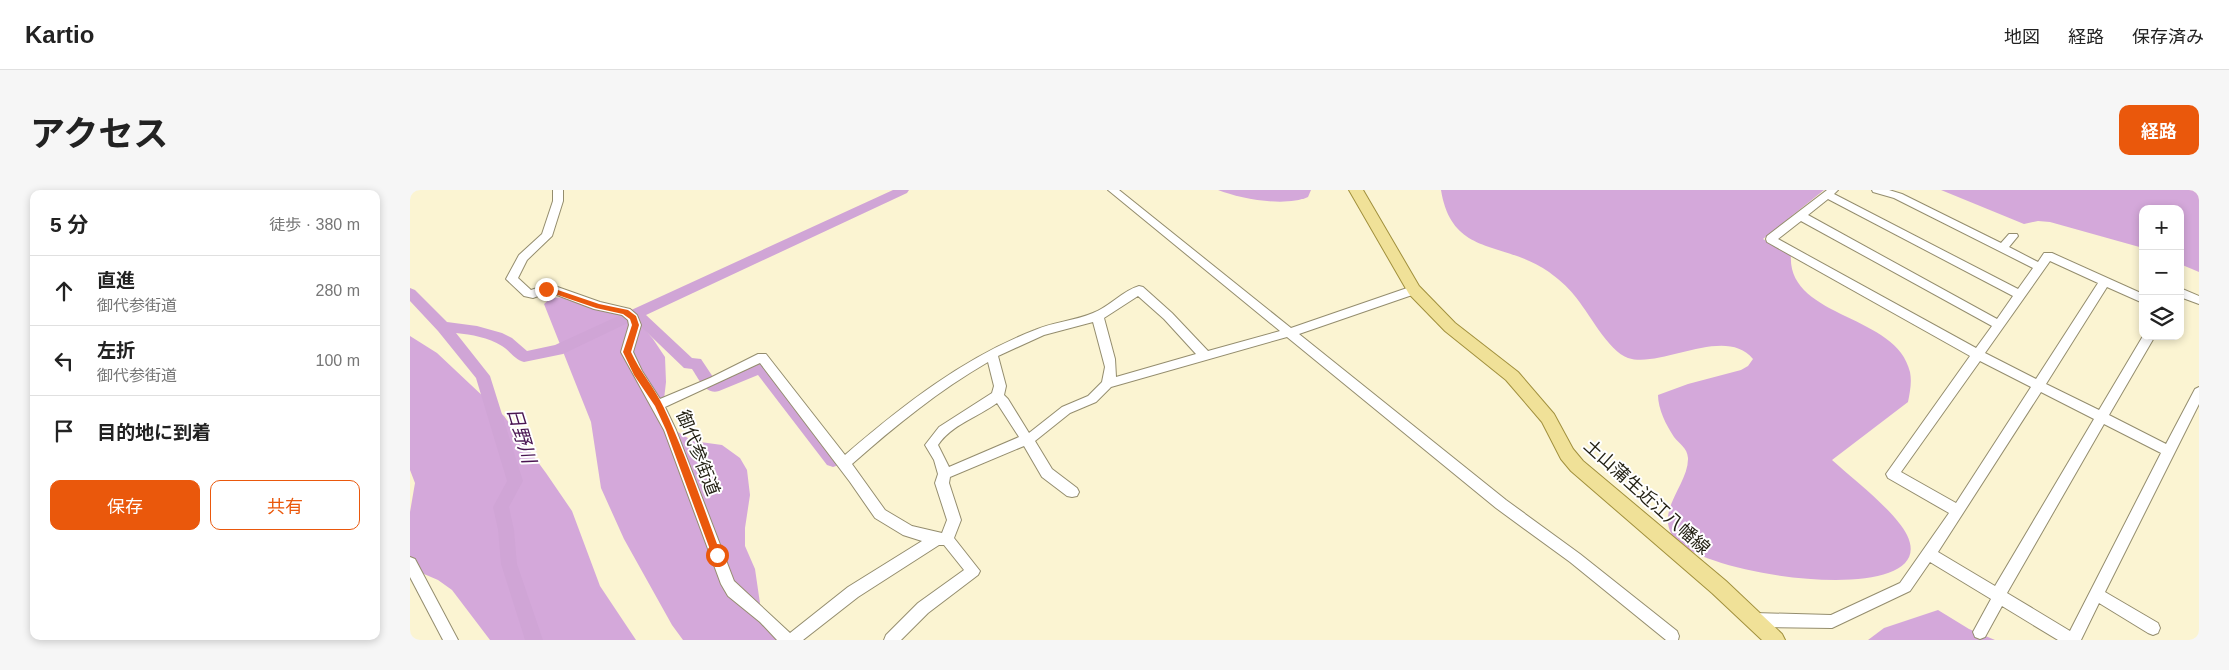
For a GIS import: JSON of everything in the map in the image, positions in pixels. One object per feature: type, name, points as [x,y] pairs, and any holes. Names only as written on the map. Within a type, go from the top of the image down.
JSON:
[{"type":"main road","name":"土山蒲生近江八幡線","points":[[1356,190],[1414,290],[1450,327],[1512,376],[1548,418],[1567,454],[1578,466],[1719,587],[1775,640]]},
{"type":"street","name":"御代参街道","points":[[558,190],[558,202],[547,236],[523,258],[512,279],[528,293],[552,289],[576,299],[632,316],[636,325],[627,352],[637,373],[658,405],[670,430],[728,584],[733,591],[765,617],[787,640]]},
{"type":"street","points":[[1113,190],[1501,504],[1575,558],[1672,636]]},
{"type":"street","points":[[1877,190],[1898,196],[2040,267]]},
{"type":"street","points":[[2020,295],[1830,192],[1771,239],[1978,355],[2169,451]]},
{"type":"street","points":[[1801,216],[1998,324]]},
{"type":"street","points":[[2002,248],[2013,236]]},
{"type":"street","points":[[1958,511],[1893,474],[2048,256],[2139,297]]},
{"type":"street","points":[[1754,620],[1832,621],[1900,591],[1906,586],[1958,511],[2105,282]]},
{"type":"street","points":[[844,463],[939,386],[992,355],[1040,332],[1098,316],[1139,290],[1168,316],[1205,356]]},
{"type":"street","points":[[1107,384],[1288,333],[1414,290]]},
{"type":"street","points":[[2184,294],[2199,300]]},
{"type":"street","points":[[945,474],[1028,439],[1066,410],[1092,399],[1107,384],[1111,368],[1100,333],[1098,316]]},
{"type":"street","points":[[1980,632],[1999,595],[2147,340]]},
{"type":"street","points":[[792,640],[852,592],[942,539],[954,520],[951,503],[942,483],[945,474],[940,459],[931,445],[946,429],[988,405],[997,396],[1000,386],[992,355]]},
{"type":"street","points":[[658,405],[714,381],[762,357],[844,463],[880,514],[908,531],[942,539],[973,572],[923,608],[891,640]]},
{"type":"street","points":[[1928,553],[2072,640],[2199,392]]},
{"type":"street","points":[[997,396],[1004,402],[1047,473],[1072,492]]},
{"type":"street","points":[[410,563],[451,640]]},
{"type":"street","points":[[2096,594],[2153,628]]},
{"type":"shaded area","points":[[1218,190],[1311,190],[1308,197],[1275,202],[1251,199]]},
{"type":"shaded area","points":[[1441,190],[1824,190],[1763,239],[1791,254],[1794,275],[1806,292],[1823,304],[1885,338],[1901,353],[1910,372],[1911,383],[1908,402],[1832,460],[1884,506],[1901,526],[1907,535],[1909,558],[1890,572],[1858,579],[1816,579],[1772,574],[1729,565],[1695,553],[1675,539],[1669,529],[1668,519],[1674,498],[1687,468],[1688,458],[1685,449],[1674,437],[1665,422],[1659,406],[1658,395],[1688,384],[1741,370],[1748,366],[1753,359],[1741,350],[1726,346],[1692,350],[1642,360],[1628,358],[1613,347],[1572,292],[1549,272],[1532,262],[1482,244],[1468,237],[1456,227],[1447,212]]},
{"type":"shaded area","points":[[1941,190],[2199,190],[2199,272],[2184,266],[2184,205],[2139,205],[2139,247],[2050,222],[2038,221],[2024,224]]},
{"type":"shaded area","points":[[567,297],[636,319],[665,357],[666,382],[663,408],[676,431],[693,441],[722,445],[740,458],[747,470],[750,495],[745,528],[745,546],[755,569],[763,624],[780,640],[683,640],[672,625],[624,539],[601,488],[591,422],[544,304],[551,298]]},
{"type":"shaded area","points":[[410,336],[437,353],[504,416],[572,511],[600,586],[636,640],[490,640],[452,590],[438,580],[410,568],[410,512],[415,483],[410,470]]},
{"type":"shaded area","points":[[1938,610],[1969,629],[1995,640],[1868,640],[1884,628]]},
{"type":"waterway","points":[[443,327],[487,333],[507,342],[524,357],[558,350],[903,190]]},
{"type":"waterway","name":"日野川","points":[[410,293],[443,327]]},
{"type":"waterway","points":[[637,315],[689,364],[696,363],[709,382]]},
{"type":"waterway","name":"日野川","points":[[443,327],[483,376],[515,481],[501,507],[506,530],[509,564],[534,640]]},
{"type":"waterway","points":[[712,386],[714,387],[758,368],[763,371],[833,461]]},
{"type":"route","points":[[546,289],[549,288],[598,306],[626,312],[633,318],[636,325],[627,346],[627,352],[637,373],[658,405],[670,430],[717,555]]}]
